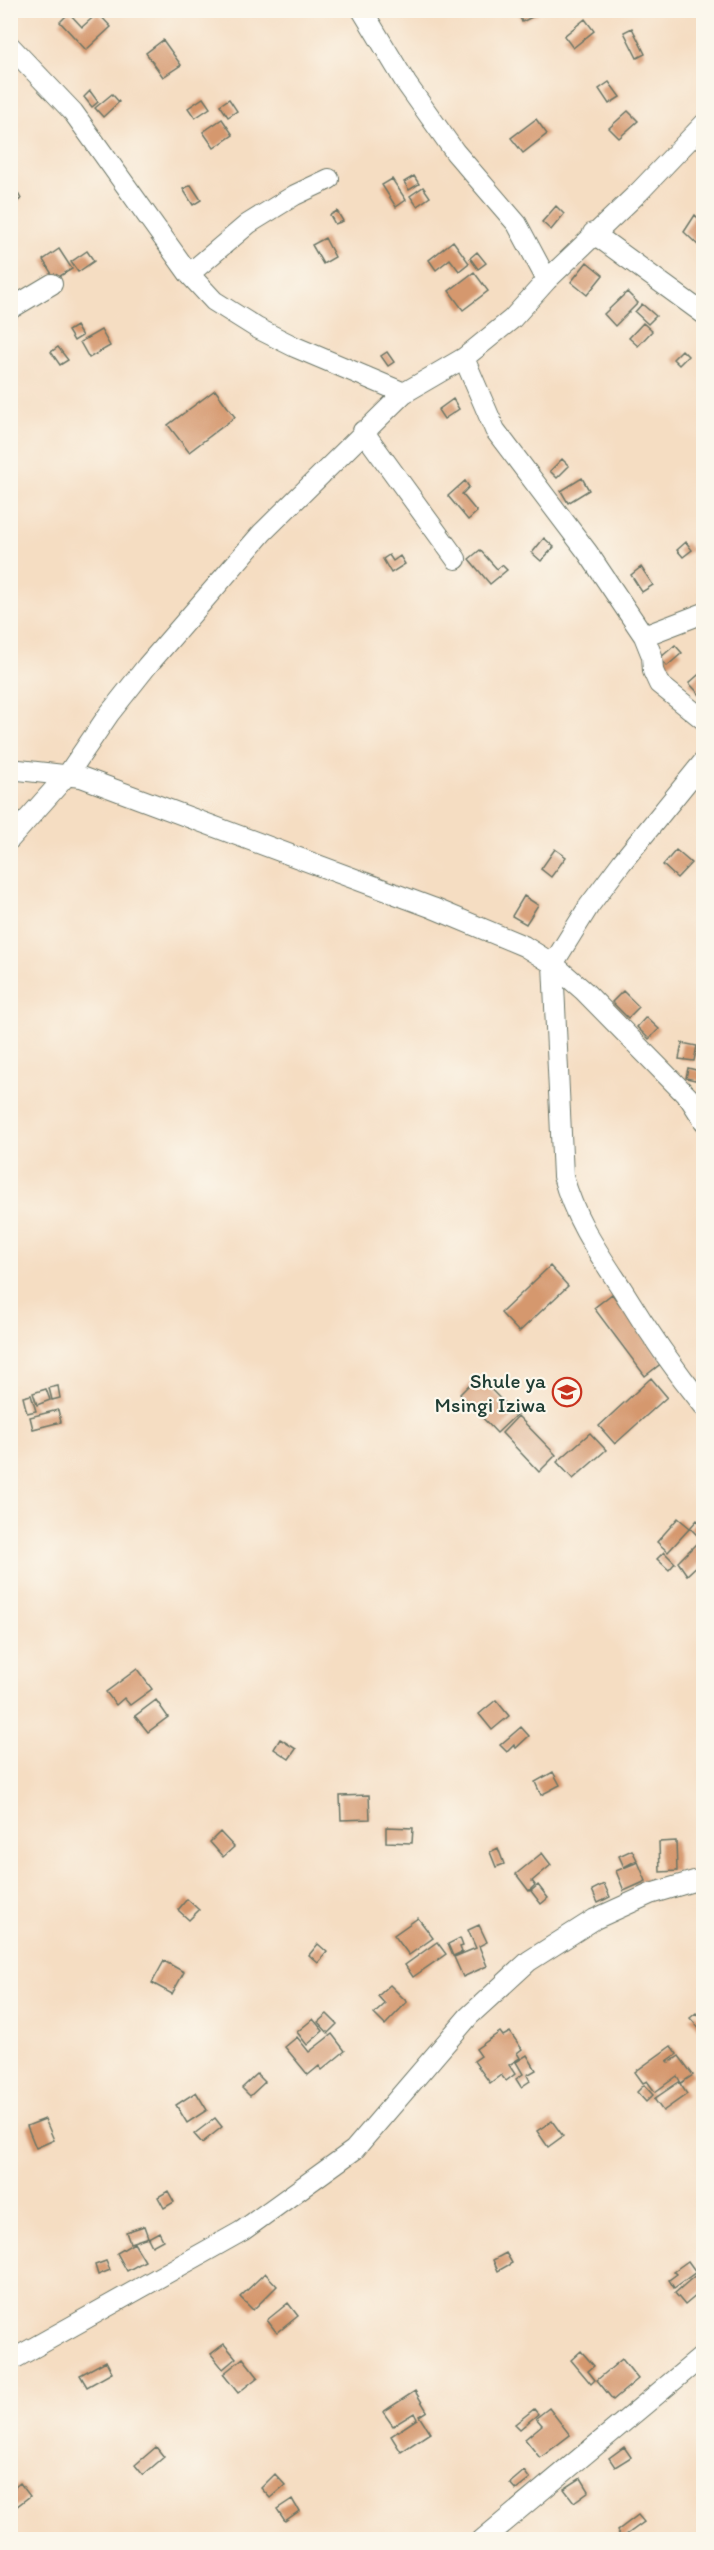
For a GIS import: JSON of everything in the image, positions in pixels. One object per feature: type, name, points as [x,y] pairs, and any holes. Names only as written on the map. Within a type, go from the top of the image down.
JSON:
[{"type":"street","points":[[362,10],[406,83],[455,152],[517,224],[547,280]]},
{"type":"street","points":[[10,46],[73,112],[189,274],[221,306],[295,347],[404,393]]},
{"type":"street","points":[[10,839],[68,774],[109,714],[183,623],[262,533],[404,393],[464,358],[512,319],[593,233],[701,133]]},
{"type":"street","points":[[189,274],[248,224],[295,195],[329,179]]},
{"type":"street","points":[[593,233],[704,314]]},
{"type":"street","points":[[10,309],[52,284]]},
{"type":"street","points":[[464,358],[495,430],[588,553],[644,636],[652,656],[653,671],[659,684],[704,720]]},
{"type":"street","points":[[363,431],[456,559]]},
{"type":"street","points":[[644,636],[704,613]]},
{"type":"street","points":[[704,761],[615,871],[589,906],[553,964],[563,1176],[568,1194],[585,1234],[679,1376],[704,1406]]},
{"type":"street","points":[[10,769],[68,774],[96,782],[433,908],[524,946],[553,964],[584,991],[697,1099],[704,1121]]},
{"type":"street","points":[[10,2361],[242,2231],[354,2150],[469,2016],[529,1960],[596,1918],[650,1894],[704,1878]]},
{"type":"street","points":[[482,2540],[704,2355]]},
{"type":"building","points":[[517,10],[537,10],[538,14],[522,22]]},
{"type":"building","points":[[69,13],[82,27],[98,13],[111,27],[86,50],[60,22]]},
{"type":"building","points":[[585,19],[594,31],[573,48],[564,36]]},
{"type":"building","points":[[632,28],[645,54],[637,58],[624,32]]},
{"type":"building","points":[[163,40],[181,65],[163,77],[146,53]]},
{"type":"building","points":[[609,82],[620,97],[609,104],[599,89]]},
{"type":"building","points":[[90,91],[98,102],[92,107],[84,97]]},
{"type":"building","points":[[112,94],[119,102],[103,117],[95,108]]},
{"type":"building","points":[[203,98],[210,108],[195,118],[188,108]]},
{"type":"building","points":[[229,99],[237,111],[228,117],[220,105]]},
{"type":"building","points":[[628,111],[638,121],[619,138],[609,128]]},
{"type":"building","points":[[222,119],[233,135],[214,148],[203,132]]},
{"type":"building","points":[[536,119],[547,134],[523,153],[511,138]]},
{"type":"building","points":[[414,176],[419,184],[409,190],[404,182]]},
{"type":"building","points":[[392,179],[406,200],[396,207],[382,185]]},
{"type":"building","points":[[191,185],[201,200],[193,205],[183,189]]},
{"type":"building","points":[[423,187],[430,197],[417,206],[410,196]]},
{"type":"building","points":[[15,188],[21,199],[10,206],[10,191]]},
{"type":"building","points":[[556,206],[564,214],[551,230],[542,222]]},
{"type":"building","points":[[337,211],[343,221],[335,224],[330,215]]},
{"type":"building","points":[[704,212],[704,243],[700,247],[684,232],[695,215],[698,218]]},
{"type":"building","points":[[325,238],[335,257],[323,264],[312,245]]},
{"type":"building","points":[[453,241],[469,263],[459,271],[450,259],[436,270],[429,260]]},
{"type":"building","points":[[59,249],[72,269],[55,279],[43,260]]},
{"type":"building","points":[[87,251],[94,261],[78,272],[71,262]]},
{"type":"building","points":[[477,252],[486,263],[478,269],[470,258]]},
{"type":"building","points":[[587,262],[603,275],[587,295],[571,282]]},
{"type":"building","points":[[474,272],[488,291],[463,310],[449,291]]},
{"type":"building","points":[[627,292],[638,303],[615,326],[604,314]]},
{"type":"building","points":[[642,304],[656,316],[648,324],[635,312]]},
{"type":"building","points":[[643,323],[652,331],[638,346],[629,338]]},
{"type":"building","points":[[76,326],[82,336],[74,341],[68,331]]},
{"type":"building","points":[[101,330],[110,346],[89,358],[80,342]]},
{"type":"building","points":[[58,347],[68,360],[60,365],[51,352]]},
{"type":"building","points":[[682,350],[688,356],[679,365],[673,359]]},
{"type":"building","points":[[387,352],[394,362],[388,366],[381,356]]},
{"type":"building","points":[[215,390],[235,417],[189,452],[168,425]]},
{"type":"building","points":[[453,399],[459,409],[444,419],[438,410]]},
{"type":"building","points":[[562,459],[569,466],[557,478],[550,471]]},
{"type":"building","points":[[582,478],[589,490],[568,503],[561,491]]},
{"type":"building","points":[[465,481],[469,487],[462,494],[477,512],[468,520],[448,496]]},
{"type":"building","points":[[544,538],[554,547],[541,561],[532,553]]},
{"type":"building","points":[[686,542],[692,550],[683,557],[677,550]]},
{"type":"building","points":[[480,550],[497,569],[502,565],[507,570],[490,584],[469,559]]},
{"type":"building","points":[[389,555],[393,561],[400,556],[405,564],[391,573],[383,559]]},
{"type":"building","points":[[641,567],[653,585],[642,592],[631,575]]},
{"type":"building","points":[[675,645],[682,653],[667,666],[660,658]]},
{"type":"building","points":[[704,670],[704,696],[702,697],[689,683]]},
{"type":"building","points":[[555,849],[566,857],[551,877],[541,869]]},
{"type":"building","points":[[676,850],[691,863],[677,878],[663,865]]},
{"type":"building","points":[[524,896],[538,905],[526,924],[512,916]]},
{"type":"building","points":[[623,991],[639,1007],[628,1018],[612,1002]]},
{"type":"building","points":[[646,1017],[659,1029],[649,1039],[637,1027]]},
{"type":"building","points":[[682,1043],[697,1046],[694,1061],[679,1059]]},
{"type":"building","points":[[688,1068],[704,1072],[704,1082],[686,1078]]},
{"type":"building","points":[[550,1266],[568,1286],[519,1332],[501,1313]]},
{"type":"building","points":[[612,1294],[663,1362],[645,1376],[594,1308]]},
{"type":"building","points":[[478,1376],[516,1415],[497,1433],[460,1394]]},
{"type":"building","points":[[651,1378],[667,1397],[615,1444],[599,1426]]},
{"type":"building","points":[[58,1386],[60,1398],[52,1400],[49,1388]]},
{"type":"building","points":[[46,1389],[50,1400],[37,1405],[33,1393]]},
{"type":"building","points":[[31,1395],[36,1411],[27,1413],[23,1397]]},
{"type":"building","points":[[58,1410],[61,1422],[33,1429],[30,1417]]},
{"type":"building","points":[[518,1416],[556,1455],[539,1472],[502,1433]]},
{"type":"building","points":[[590,1433],[606,1450],[573,1479],[557,1462]]},
{"type":"building","points":[[678,1518],[690,1528],[668,1552],[657,1542]]},
{"type":"building","points":[[697,1520],[704,1527],[698,1536],[690,1528]]},
{"type":"building","points":[[702,1538],[704,1559],[687,1575],[678,1562]]},
{"type":"building","points":[[664,1552],[675,1563],[669,1570],[657,1559]]},
{"type":"building","points":[[137,1669],[152,1689],[130,1705],[124,1698],[116,1705],[106,1692]]},
{"type":"building","points":[[156,1700],[168,1717],[148,1732],[135,1716]]},
{"type":"building","points":[[496,1700],[509,1716],[492,1730],[479,1714]]},
{"type":"building","points":[[521,1727],[529,1736],[516,1748],[514,1745],[507,1752],[500,1745]]},
{"type":"building","points":[[280,1739],[296,1749],[289,1759],[274,1749]]},
{"type":"building","points":[[553,1772],[560,1785],[541,1795],[535,1782]]},
{"type":"building","points":[[369,1795],[370,1819],[341,1820],[340,1796]]},
{"type":"building","points":[[386,1827],[413,1828],[412,1843],[386,1842]]},
{"type":"building","points":[[220,1832],[234,1847],[223,1857],[210,1842]]},
{"type":"building","points":[[676,1841],[677,1871],[660,1872],[659,1842]]},
{"type":"building","points":[[498,1848],[504,1864],[496,1867],[490,1852]]},
{"type":"building","points":[[632,1850],[637,1860],[624,1867],[619,1856]]},
{"type":"building","points":[[542,1853],[551,1865],[532,1881],[535,1885],[529,1891],[516,1874]]},
{"type":"building","points":[[638,1862],[646,1881],[624,1891],[616,1871]]},
{"type":"building","points":[[604,1884],[610,1897],[598,1903],[592,1890]]},
{"type":"building","points":[[538,1885],[548,1898],[541,1904],[531,1891]]},
{"type":"building","points":[[187,1899],[199,1910],[189,1920],[178,1910]]},
{"type":"building","points":[[418,1918],[433,1938],[409,1955],[394,1935]]},
{"type":"building","points":[[479,1925],[487,1942],[479,1946],[487,1966],[463,1977],[454,1957],[476,1948],[468,1930]]},
{"type":"building","points":[[460,1938],[463,1946],[460,1947],[462,1952],[453,1956],[448,1944]]},
{"type":"building","points":[[437,1942],[446,1954],[413,1977],[405,1965]]},
{"type":"building","points":[[318,1944],[327,1952],[318,1963],[309,1955]]},
{"type":"building","points":[[164,1961],[184,1972],[172,1994],[152,1983]]},
{"type":"building","points":[[390,1985],[407,2002],[385,2025],[374,2014],[385,2004],[378,1996]]},
{"type":"building","points":[[696,2013],[704,2023],[704,2034],[690,2018]]},
{"type":"building","points":[[327,2014],[337,2024],[328,2033],[318,2022]]},
{"type":"building","points":[[313,2019],[323,2031],[307,2045],[297,2032]]},
{"type":"building","points":[[500,2032],[503,2036],[510,2032],[522,2049],[517,2053],[520,2058],[509,2065],[515,2074],[506,2081],[501,2075],[490,2083],[474,2061],[481,2056],[476,2049]]},
{"type":"building","points":[[332,2034],[345,2051],[322,2070],[319,2066],[308,2075],[285,2047],[297,2037],[309,2052]]},
{"type":"building","points":[[671,2046],[677,2054],[667,2061],[669,2063],[679,2056],[693,2075],[681,2083],[677,2076],[655,2092],[647,2081],[643,2083],[635,2072]]},
{"type":"building","points":[[527,2055],[536,2070],[527,2075],[530,2081],[521,2087],[516,2079],[523,2074],[516,2062]]},
{"type":"building","points":[[257,2074],[265,2082],[250,2096],[242,2088]]},
{"type":"building","points":[[679,2082],[687,2094],[663,2111],[654,2099]]},
{"type":"building","points":[[644,2085],[653,2095],[646,2102],[637,2092]]},
{"type":"building","points":[[196,2092],[207,2110],[187,2123],[176,2105]]},
{"type":"building","points":[[215,2118],[222,2127],[202,2143],[194,2134]]},
{"type":"building","points":[[45,2119],[54,2140],[36,2148],[27,2126]]},
{"type":"building","points":[[552,2121],[563,2136],[548,2147],[537,2131]]},
{"type":"building","points":[[168,2191],[174,2202],[164,2208],[158,2197]]},
{"type":"building","points":[[144,2226],[148,2237],[130,2243],[126,2232]]},
{"type":"building","points":[[159,2232],[163,2240],[152,2246],[148,2238]]},
{"type":"building","points":[[134,2243],[145,2261],[127,2271],[117,2253]]},
{"type":"building","points":[[506,2253],[512,2263],[498,2271],[493,2260]]},
{"type":"building","points":[[106,2261],[110,2270],[98,2275],[95,2265]]},
{"type":"building","points":[[688,2261],[696,2272],[674,2288],[669,2280],[677,2274],[674,2271]]},
{"type":"building","points":[[265,2273],[277,2286],[253,2310],[240,2297]]},
{"type":"building","points":[[698,2273],[704,2280],[704,2289],[685,2305],[675,2293]]},
{"type":"building","points":[[288,2303],[298,2316],[277,2333],[267,2320]]},
{"type":"building","points":[[224,2344],[236,2358],[223,2369],[211,2354]]},
{"type":"building","points":[[581,2351],[594,2366],[588,2371],[595,2380],[591,2384],[571,2360]]},
{"type":"building","points":[[243,2358],[258,2377],[238,2393],[223,2374]]},
{"type":"building","points":[[622,2359],[638,2379],[613,2400],[597,2380]]},
{"type":"building","points":[[106,2361],[112,2373],[87,2387],[80,2375]]},
{"type":"building","points":[[415,2391],[427,2411],[419,2416],[430,2433],[401,2452],[391,2436],[417,2419],[414,2413],[393,2426],[383,2412]]},
{"type":"building","points":[[549,2408],[570,2435],[540,2458],[525,2439],[542,2425],[536,2418]]},
{"type":"building","points":[[534,2409],[538,2414],[520,2429],[515,2424]]},
{"type":"building","points":[[156,2447],[164,2457],[143,2475],[135,2465]]},
{"type":"building","points":[[624,2447],[631,2457],[615,2467],[609,2458]]},
{"type":"building","points":[[524,2471],[530,2479],[516,2490],[510,2483]]},
{"type":"building","points":[[275,2474],[285,2485],[270,2498],[261,2488]]},
{"type":"building","points":[[581,2478],[589,2491],[574,2502],[564,2489]]},
{"type":"building","points":[[20,2483],[30,2496],[12,2510],[10,2491]]},
{"type":"building","points":[[292,2499],[299,2511],[285,2521],[277,2509]]},
{"type":"building","points":[[638,2515],[644,2522],[622,2538],[617,2531]]},
{"type":"place","name":"Shule ya Msingi Iziwa","points":[[567,1392]]}]
